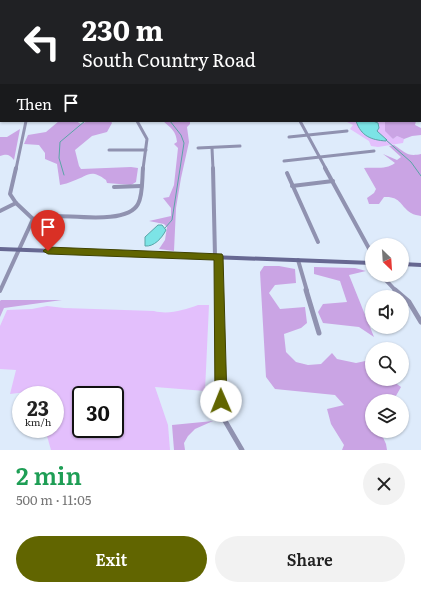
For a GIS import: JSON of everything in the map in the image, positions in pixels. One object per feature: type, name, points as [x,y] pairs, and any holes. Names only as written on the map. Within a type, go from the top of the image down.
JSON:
[{"type":"main road","points":[[0,250],[217,256],[365,263]]},
{"type":"main road","points":[[409,264],[421,265]]},
{"type":"street","points":[[26,122],[10,194],[16,203],[33,219]]},
{"type":"street","points":[[33,219],[51,216],[109,218],[122,216],[132,211],[138,204],[146,150],[146,136],[139,122]]},
{"type":"street","points":[[300,122],[365,241]]},
{"type":"street","points":[[289,137],[347,131]]},
{"type":"street","points":[[198,148],[240,146]]},
{"type":"street","points":[[212,148],[217,256],[221,414],[242,450]]},
{"type":"street","points":[[109,150],[146,150]]},
{"type":"street","points":[[284,161],[374,151]]},
{"type":"street","points":[[287,173],[318,242]]},
{"type":"street","points":[[292,186],[333,181]]},
{"type":"street","points":[[114,187],[141,186]]},
{"type":"street","points":[[0,211],[16,203]]},
{"type":"street","points":[[0,290],[33,219]]},
{"type":"street","points":[[298,260],[317,330],[320,334]]},
{"type":"street","points":[[387,282],[408,302],[421,322]]},
{"type":"shaded area","points":[[58,122],[78,122],[81,124],[86,122],[112,122],[107,132],[92,136],[75,150],[79,166],[81,169],[138,168],[136,182],[131,185],[107,183],[101,176],[89,174],[60,185],[57,164],[45,159],[45,153],[39,145],[24,144],[28,135],[46,132]]},
{"type":"shaded area","points":[[164,122],[190,122],[187,127],[189,142],[176,208],[174,251],[159,249],[165,240],[167,227],[164,224],[149,221],[171,216],[171,208],[163,198],[169,197],[174,185],[178,148],[174,144],[177,142],[171,128]]},
{"type":"shaded area","points":[[347,122],[385,122],[393,139],[397,136],[404,139],[403,143],[378,147],[371,146],[369,141],[350,129],[353,125]]},
{"type":"shaded area","points":[[356,122],[378,123],[379,128],[377,131],[387,140],[376,140],[371,138],[364,134]]},
{"type":"shaded area","points":[[385,122],[416,122],[415,125],[421,128],[421,135],[404,139],[397,136],[393,139],[385,131]]},
{"type":"shaded area","points":[[20,129],[14,160],[8,155],[0,156],[0,137],[7,137]]},
{"type":"shaded area","points":[[394,145],[404,152],[412,155],[421,154],[421,216],[411,213],[400,202],[390,197],[384,197],[379,204],[369,204],[367,198],[374,193],[376,189],[364,168],[388,167],[395,163],[383,154],[397,160],[401,157],[389,146]]},
{"type":"shaded area","points":[[158,225],[162,225],[166,230],[160,239],[155,243],[145,246],[145,237]]},
{"type":"shaded area","points":[[264,266],[279,266],[295,269],[296,283],[275,285],[269,293],[280,309],[305,307],[307,323],[301,328],[284,334],[286,352],[296,362],[308,365],[321,364],[332,353],[337,359],[356,363],[365,361],[365,386],[401,387],[397,394],[365,394],[365,438],[383,438],[387,450],[342,450],[344,445],[331,424],[327,409],[344,405],[335,395],[275,389],[266,377],[260,272]]},
{"type":"shaded area","points":[[314,267],[355,268],[365,271],[349,275],[365,315],[365,331],[359,327],[323,323],[318,312],[323,304],[347,302],[340,281],[314,274]]},
{"type":"shaded area","points":[[1,300],[62,300],[4,308],[0,317]]},
{"type":"shaded area","points":[[198,305],[209,305],[205,391],[155,387],[168,425],[170,450],[51,450],[48,438],[64,438],[64,386],[12,386],[16,370],[0,369],[0,326],[7,310],[32,309],[47,306],[160,312],[176,311]]},
{"type":"shaded area","points":[[213,421],[195,429],[188,436],[184,443],[185,450],[174,450],[172,425]]},
{"type":"waterway","points":[[64,175],[59,158],[60,142],[84,122]]},
{"type":"waterway","points":[[165,228],[172,220],[184,143],[181,135],[171,122]]},
{"type":"waterway","points":[[386,140],[411,162],[421,176]]},
{"type":"route","points":[[48,251],[218,256],[221,401]]}]
